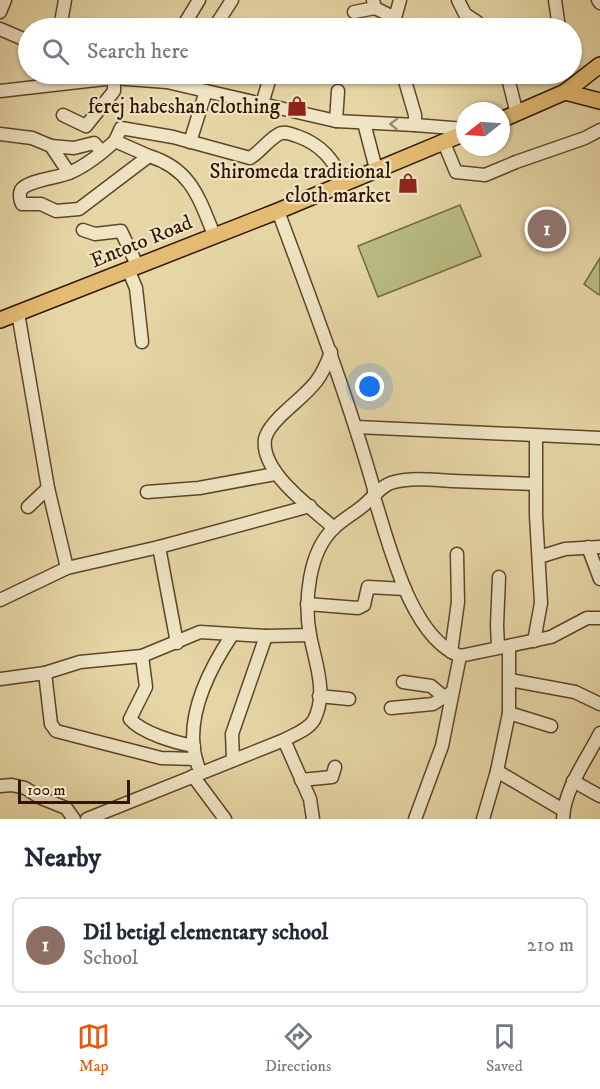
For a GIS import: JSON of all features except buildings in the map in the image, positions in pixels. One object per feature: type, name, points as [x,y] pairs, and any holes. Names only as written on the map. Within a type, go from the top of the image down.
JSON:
[{"type":"main road","points":[[582,76],[600,65]]},
{"type":"main road","points":[[510,117],[569,84],[600,101]]},
{"type":"main road","name":"Entoto Road","points":[[0,320],[278,211],[456,136]]},
{"type":"street","points":[[0,12],[5,0]]},
{"type":"street","points":[[61,18],[64,0]]},
{"type":"street","points":[[188,18],[199,0]]},
{"type":"street","points":[[220,18],[232,0]]},
{"type":"street","points":[[397,18],[400,0]]},
{"type":"street","points":[[458,0],[465,14],[471,18]]},
{"type":"street","points":[[555,0],[558,18]]},
{"type":"street","points":[[354,12],[374,4],[390,18]]},
{"type":"street","points":[[0,29],[18,37]]},
{"type":"street","points":[[0,91],[61,84]]},
{"type":"street","points":[[63,115],[86,126],[114,92],[114,84]]},
{"type":"street","points":[[188,84],[207,91],[336,121],[415,124],[456,130]]},
{"type":"street","points":[[262,104],[268,84]]},
{"type":"street","points":[[405,84],[415,124]]},
{"type":"street","points":[[510,84],[517,114]]},
{"type":"street","points":[[190,142],[207,91]]},
{"type":"street","points":[[336,121],[338,91]]},
{"type":"street","points":[[364,123],[376,169]]},
{"type":"street","points":[[149,156],[79,209],[56,211],[41,204],[22,204],[20,193],[22,189],[69,173],[115,141],[121,128],[190,142],[250,158],[277,135],[285,133],[295,135],[322,149],[346,183]]},
{"type":"street","points":[[444,143],[456,172],[482,176],[585,138],[600,130]]},
{"type":"street","points":[[0,134],[32,138],[51,146],[74,148],[94,144],[102,152]]},
{"type":"street","points":[[115,141],[162,160],[186,177],[201,203],[214,235]]},
{"type":"street","points":[[51,146],[69,173]]},
{"type":"street","points":[[278,211],[331,352],[356,427],[375,489],[374,497],[398,574],[423,624],[456,654]]},
{"type":"street","points":[[83,230],[95,234],[121,231],[136,288],[142,342]]},
{"type":"street","points":[[18,313],[48,488],[67,568]]},
{"type":"street","points":[[331,352],[321,376],[284,412],[267,434],[266,448],[275,474],[334,528]]},
{"type":"street","points":[[356,427],[536,437],[600,438]]},
{"type":"street","points":[[534,641],[541,603],[535,484],[536,437]]},
{"type":"street","points":[[147,492],[199,489],[275,474]]},
{"type":"street","points":[[87,819],[284,740],[313,721],[320,696],[319,672],[310,635],[307,604],[309,585],[317,555],[323,542],[334,528],[374,497],[386,484],[413,479],[535,484]]},
{"type":"street","points":[[28,507],[48,488]]},
{"type":"street","points":[[0,600],[67,568],[159,547],[310,506]]},
{"type":"street","points":[[159,547],[177,643]]},
{"type":"street","points":[[539,557],[565,549],[594,547],[600,579]]},
{"type":"street","points":[[415,819],[442,746],[448,694],[456,654],[457,554]]},
{"type":"street","points":[[483,819],[497,771],[509,713],[510,680],[496,626],[499,577]]},
{"type":"street","points":[[307,604],[358,608],[365,602],[368,587],[405,589]]},
{"type":"street","points":[[456,654],[534,641],[560,634],[587,618],[600,618]]},
{"type":"street","points":[[0,679],[45,673],[80,662],[142,656],[200,632],[266,636],[310,635]]},
{"type":"street","points":[[225,819],[197,774],[194,730],[201,692],[218,656],[232,635]]},
{"type":"street","points":[[233,760],[232,734],[266,636]]},
{"type":"street","points":[[142,656],[146,687],[130,719],[148,731],[172,741],[194,746]]},
{"type":"street","points":[[45,673],[51,724],[56,731],[152,756],[196,759]]},
{"type":"street","points":[[510,680],[575,692],[600,704]]},
{"type":"street","points":[[403,682],[431,686],[448,694]]},
{"type":"street","points":[[391,708],[433,704],[448,694]]},
{"type":"street","points":[[320,696],[349,699]]},
{"type":"street","points":[[509,713],[551,726]]},
{"type":"street","points":[[497,771],[563,815],[573,781],[600,733]]},
{"type":"street","points":[[284,740],[310,799],[314,819]]},
{"type":"street","points":[[301,780],[333,777],[335,767]]},
{"type":"street","points":[[573,781],[600,796]]},
{"type":"street","points":[[0,786],[21,786],[41,798],[66,808],[74,819]]},
{"type":"street","points":[[116,809],[126,819]]},
{"type":"green space","points":[[460,205],[481,256],[378,297],[358,246]]},
{"type":"green space","points":[[600,258],[600,294],[599,295],[584,284]]},
{"type":"place","name":"ferej habeshan clothing","points":[[297,106]]},
{"type":"place","name":"Shiromeda traditional cloth market","points":[[408,183]]},
{"type":"place","name":"Dil betigl elementary school","points":[[547,229]]}]
